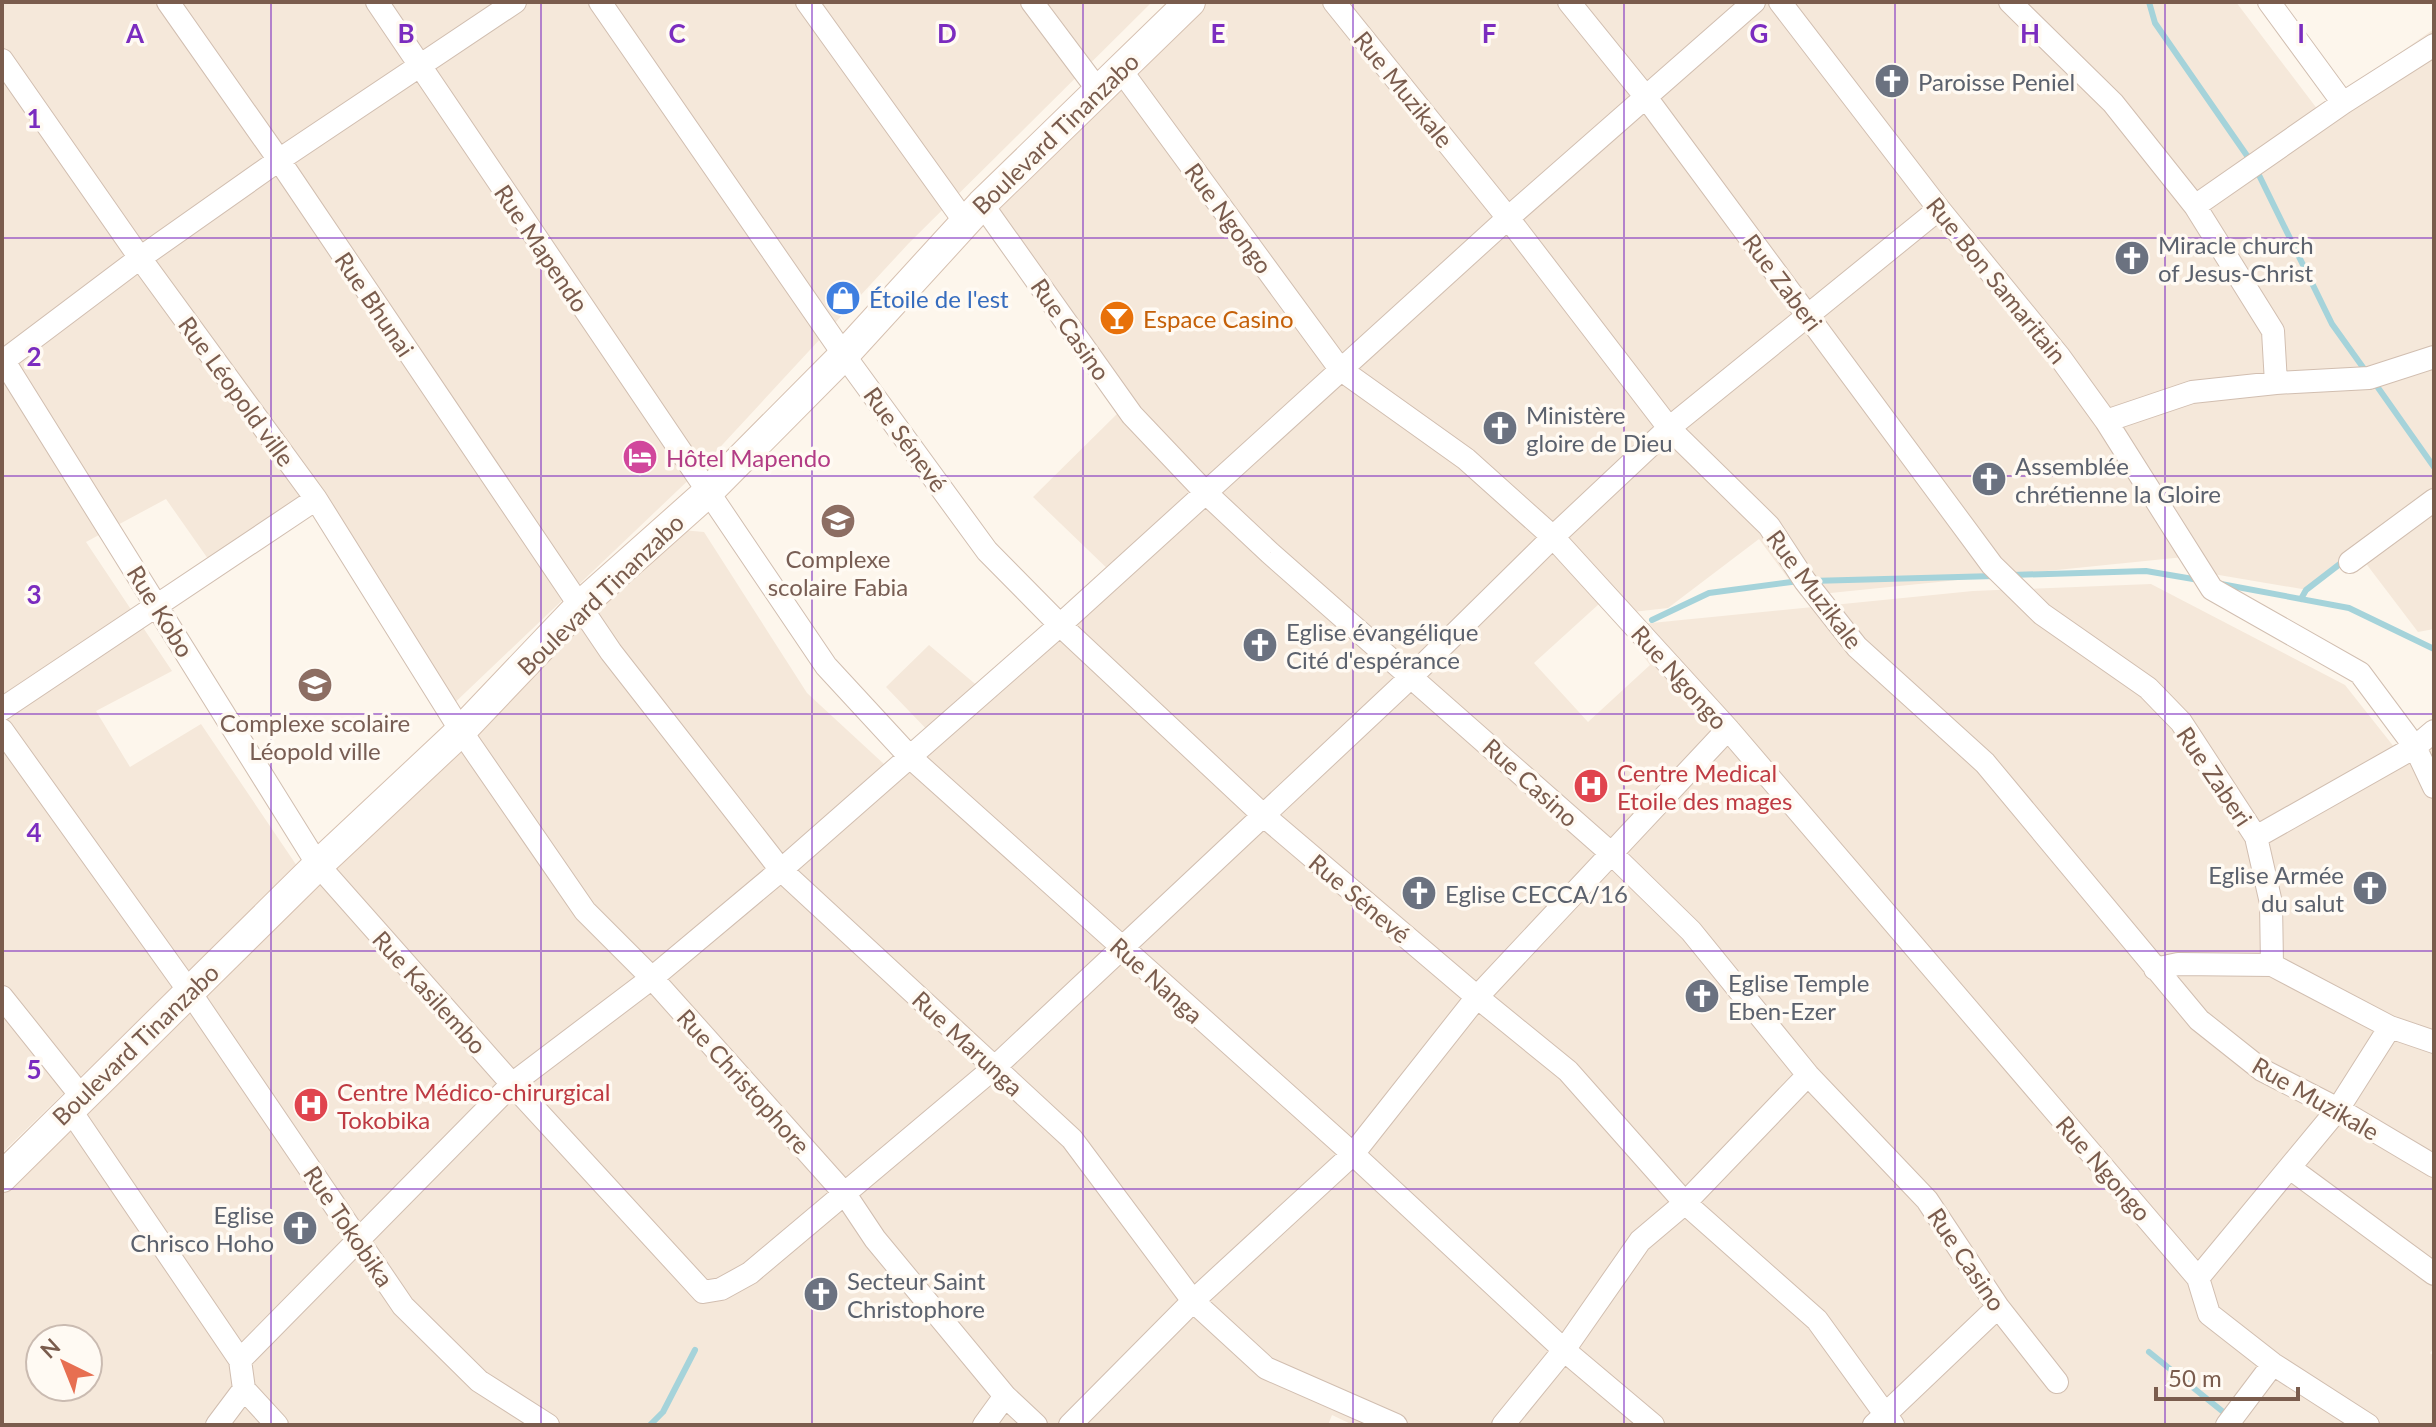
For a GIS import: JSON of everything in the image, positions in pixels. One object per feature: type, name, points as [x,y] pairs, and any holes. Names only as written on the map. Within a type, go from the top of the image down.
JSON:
[{"type":"street","name":"Rue Bhunai","points":[[168,2],[279,160],[579,607]]},
{"type":"street","name":"Rue Mapendo","points":[[377,2],[707,493]]},
{"type":"street","points":[[3,360],[279,160],[515,2]]},
{"type":"street","name":"Rue Sénevé","points":[[600,2],[844,355],[987,551],[1060,625],[1263,815],[1568,1071],[1685,1203],[1817,1320],[1884,1421]]},
{"type":"street","name":"Rue Casino","points":[[807,2],[1132,415],[1206,493],[1270,553],[1613,855],[1691,931],[1808,1075],[1927,1200],[1998,1307],[2057,1382]]},
{"type":"street","name":"Rue Ngongo","points":[[1032,2],[1109,80],[1340,369],[1466,459],[1553,537],[1728,729],[2198,1278],[2209,1314],[2273,1364],[2368,1425]]},
{"type":"street","name":"Boulevard Tinanzabo","points":[[2,1177],[318,865],[461,731],[579,607],[707,493],[844,355],[973,213],[1190,2]]},
{"type":"street","name":"Rue Muzikale","points":[[1334,2],[1508,218],[1669,428],[1769,526],[1805,581],[1857,647],[1985,763],[2199,1020],[2262,1070],[2338,1109],[2434,1166]]},
{"type":"street","name":"Rue Zaberi","points":[[1569,2],[1645,96],[1992,565],[2042,614],[2148,688],[2181,722],[2256,837],[2271,903],[2272,965]]},
{"type":"street","points":[[240,1360],[512,1084],[652,978],[781,870],[1060,625],[1508,218],[1754,2]]},
{"type":"street","name":"Rue Bon Samaritain","points":[[1780,2],[1939,209],[2059,356],[2106,421],[2212,589],[2360,673],[2415,747]]},
{"type":"street","points":[[2010,2],[2113,103],[2195,206],[2273,331],[2276,383]]},
{"type":"street","points":[[2269,2],[2343,103]]},
{"type":"street","points":[[2195,206],[2343,103],[2434,45]]},
{"type":"street","name":"Rue Léopold ville","points":[[2,60],[140,258],[316,499],[461,731]]},
{"type":"street","points":[[845,1194],[995,1067],[1412,676],[1669,428],[1939,209]]},
{"type":"street","points":[[2106,421],[2192,392],[2373,377],[2434,357]]},
{"type":"street","name":"Rue Kobo","points":[[3,360],[318,865]]},
{"type":"street","name":"Rue Nanga","points":[[707,493],[826,666],[910,757],[1353,1154],[1564,1350],[1653,1425]]},
{"type":"street","points":[[2,709],[316,499]]},
{"type":"street","points":[[2350,562],[2434,500]]},
{"type":"street","name":"Rue Marunga","points":[[579,607],[781,870],[1072,1139],[1193,1301],[1266,1368],[1396,1425]]},
{"type":"street","points":[[1070,1425],[1193,1301],[1353,1154],[1477,997],[1728,729]]},
{"type":"street","name":"Rue Tokobika","points":[[2,730],[189,991],[403,1306],[479,1381],[548,1425]]},
{"type":"street","name":"Rue Christophore","points":[[461,731],[585,911],[652,978],[845,1194],[875,1239],[1005,1396],[1036,1425]]},
{"type":"street","points":[[2256,837],[2415,747],[2434,731]]},
{"type":"street","points":[[2415,747],[2434,787]]},
{"type":"street","name":"Rue Kasilembo","points":[[318,865],[512,1084],[703,1292],[721,1289],[750,1273],[845,1194]]},
{"type":"street","points":[[2155,969],[2178,964],[2272,965],[2390,1027],[2434,1042]]},
{"type":"street","points":[[2,997],[75,1102],[240,1360],[244,1389],[277,1425]]},
{"type":"street","points":[[2198,1278],[2338,1109],[2390,1027]]},
{"type":"street","points":[[1503,1425],[1564,1350],[1640,1241],[1685,1203],[1808,1075]]},
{"type":"street","points":[[2290,1168],[2434,1274]]},
{"type":"street","points":[[1884,1421],[1998,1307]]},
{"type":"street","points":[[2230,1421],[2273,1364]]},
{"type":"street","points":[[217,1425],[244,1389]]},
{"type":"street","points":[[984,1425],[1005,1396]]},
{"type":"shaded area","points":[[2,2],[1152,2],[909,243],[698,471],[446,711],[307,500],[213,566],[166,499],[86,542],[172,671],[96,711],[130,767],[201,724],[297,866],[2,1153]]},
{"type":"shaded area","points":[[1200,2],[2236,2],[2318,110],[2434,29],[2434,629],[2418,632],[2358,553],[2308,590],[2213,574],[2204,555],[1801,596],[1759,539],[1668,608],[1615,614],[1599,604],[1534,663],[1588,722],[1650,665],[1621,626],[1973,591],[2151,584],[2345,685],[2402,757],[2434,734],[2434,1348],[2430,1353],[2434,1356],[2434,1425],[1353,1425],[1332,1415],[1328,1425],[2,1425],[2,1188],[499,697],[682,530],[704,532],[807,693],[885,765],[933,736],[886,687],[929,645],[980,688],[1114,575],[1033,497],[1120,411],[978,214]]},
{"type":"waterway","points":[[2149,2],[2155,23],[2250,160]]},
{"type":"waterway","points":[[2256,169],[2332,324],[2367,373]]},
{"type":"waterway","points":[[2374,382],[2434,467]]},
{"type":"waterway","points":[[2301,599],[2306,590],[2345,560]]},
{"type":"waterway","points":[[2011,575],[2146,571],[2199,580]]},
{"type":"waterway","points":[[1811,581],[1995,576]]},
{"type":"waterway","points":[[1652,620],[1709,593],[1799,581]]},
{"type":"waterway","points":[[2221,584],[2349,608],[2434,649]]},
{"type":"waterway","points":[[650,1425],[663,1412],[695,1350]]},
{"type":"waterway","points":[[2149,1352],[2227,1415]]},
{"type":"place","name":"Paroisse Peniel","points":[[1892,81]]},
{"type":"place","name":"Miracle church of Jesus-Christ","points":[[2132,258]]},
{"type":"place","name":"Étoile de l'est","points":[[843,298]]},
{"type":"place","name":"Espace Casino","points":[[1117,318]]},
{"type":"place","name":"Ministère gloire de Dieu","points":[[1500,428]]},
{"type":"place","name":"Hôtel Mapendo","points":[[640,457]]},
{"type":"place","name":"Assemblée chrétienne la Gloire","points":[[1989,479]]},
{"type":"place","name":"Complexe scolaire Fabia","points":[[838,521]]},
{"type":"place","name":"Eglise évangélique Cité d'espérance","points":[[1260,645]]},
{"type":"place","name":"Complexe scolaire Léopold ville","points":[[315,685]]},
{"type":"place","name":"Centre Medical Etoile des mages","points":[[1591,786]]},
{"type":"place","name":"Eglise Armée du salut","points":[[2370,888]]},
{"type":"place","name":"Eglise CECCA/16","points":[[1419,893]]},
{"type":"place","name":"Eglise Temple Eben-Ezer","points":[[1702,996]]},
{"type":"place","name":"Centre Médico-chirurgical Tokobika","points":[[311,1105]]},
{"type":"place","name":"Eglise Chrisco Hoho","points":[[300,1228]]},
{"type":"place","name":"Secteur Saint Christophore","points":[[821,1294]]}]
